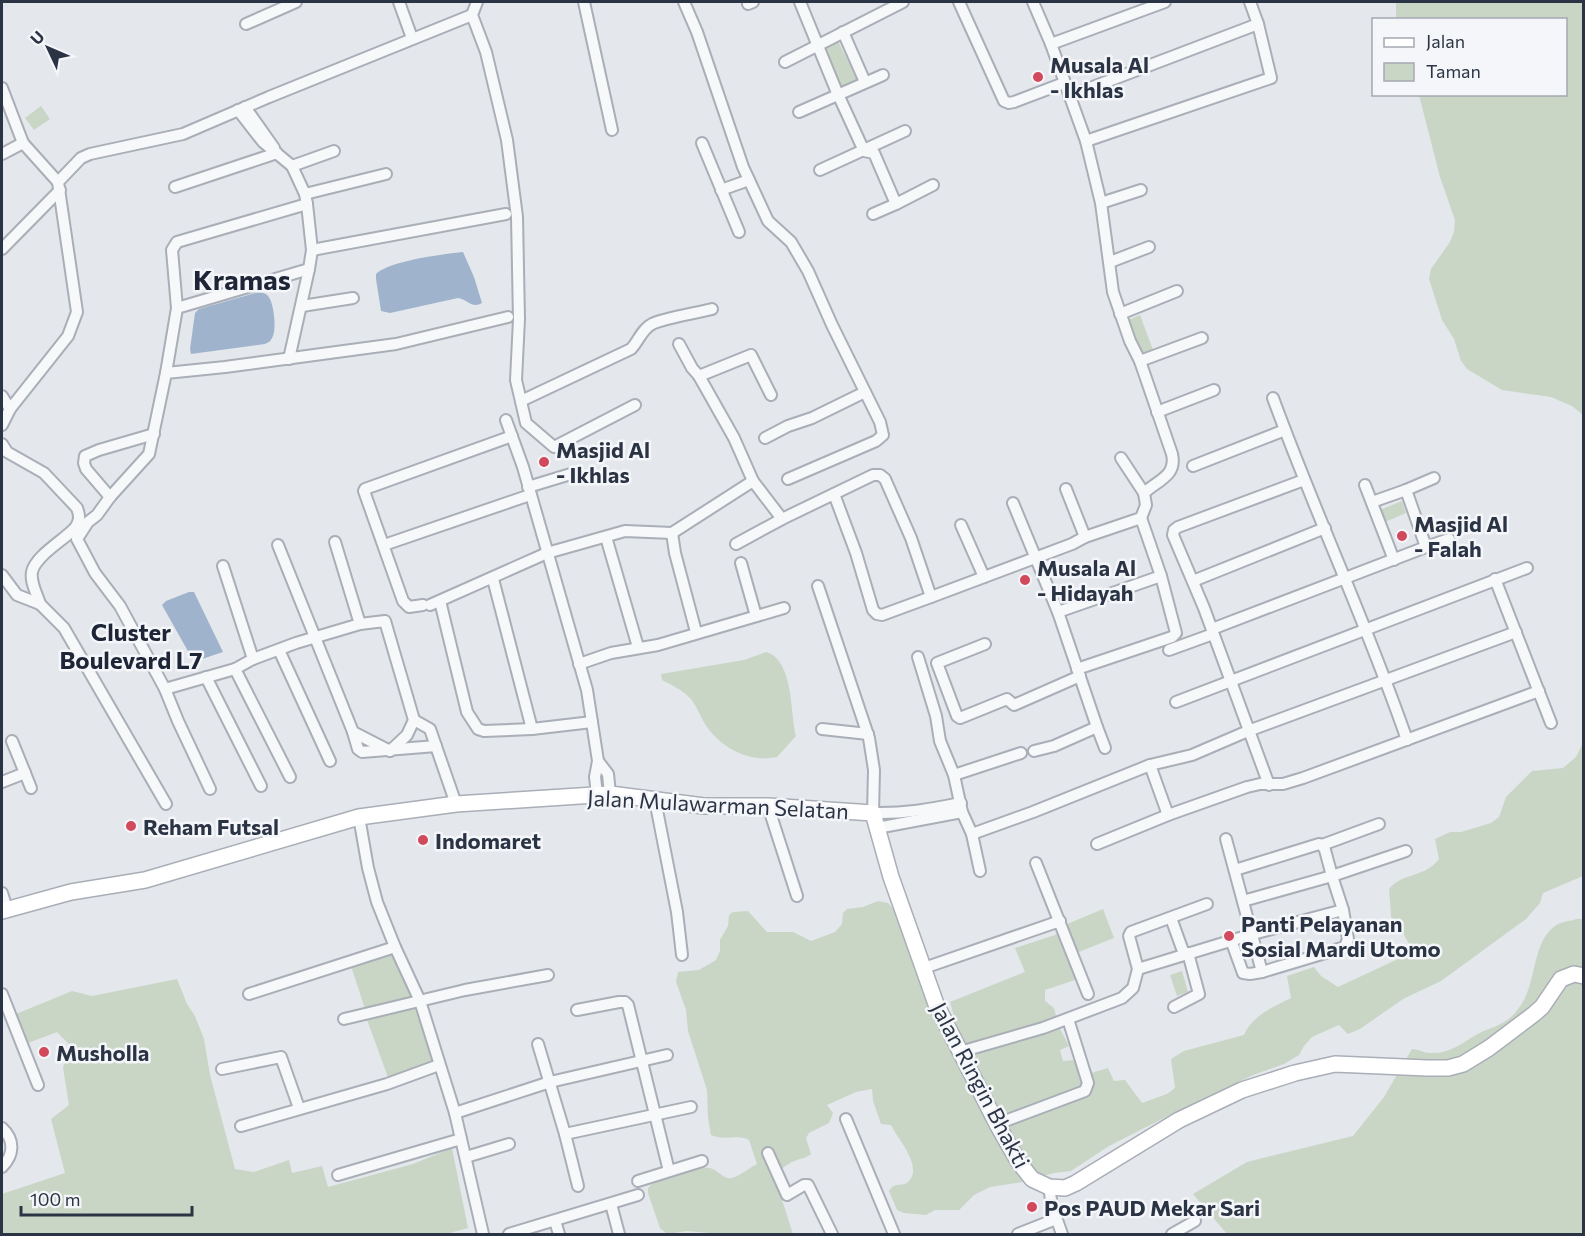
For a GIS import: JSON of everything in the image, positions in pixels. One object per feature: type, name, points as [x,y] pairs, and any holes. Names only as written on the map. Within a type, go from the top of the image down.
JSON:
[{"type":"street","points":[[246,24],[296,2]]},
{"type":"street","points":[[399,2],[412,38]]},
{"type":"street","points":[[477,2],[472,15],[486,52],[507,140],[517,217],[519,319],[516,380],[526,423],[554,447],[635,405]]},
{"type":"street","points":[[584,2],[612,130]]},
{"type":"street","points":[[684,2],[749,180],[768,220],[790,242],[808,271],[880,422],[883,435],[876,441],[788,479]]},
{"type":"street","points":[[800,2],[864,151]]},
{"type":"street","points":[[785,62],[903,2]]},
{"type":"street","points":[[959,2],[1004,101],[1014,102],[1064,83]]},
{"type":"street","points":[[1033,2],[1051,44],[1086,141],[1101,203],[1113,292],[1172,454],[1173,468],[1144,493]]},
{"type":"street","points":[[1051,44],[1165,2]]},
{"type":"street","points":[[1086,141],[1271,78],[1258,24],[1250,2]]},
{"type":"street","points":[[2,249],[81,158],[90,153],[183,134],[241,108],[472,15]]},
{"type":"street","points":[[1069,96],[1258,24]]},
{"type":"street","points":[[843,32],[865,82]]},
{"type":"street","points":[[799,112],[883,75]]},
{"type":"street","points":[[2,88],[23,143],[59,186],[77,312],[68,336],[10,409],[2,425]]},
{"type":"street","points":[[241,108],[263,142],[292,166],[306,199],[312,250],[289,359]]},
{"type":"street","points":[[820,170],[905,131]]},
{"type":"street","points":[[2,154],[23,143]]},
{"type":"street","points":[[702,143],[739,232]]},
{"type":"street","points":[[292,166],[334,151]]},
{"type":"street","points":[[864,151],[874,153],[896,204]]},
{"type":"street","points":[[175,187],[277,153]]},
{"type":"street","points":[[210,789],[165,689],[120,606],[95,573],[77,539],[88,522],[97,515],[110,497],[145,460],[152,447],[177,308],[172,250],[177,242],[386,174]]},
{"type":"street","points":[[721,190],[749,180]]},
{"type":"street","points":[[873,214],[933,185]]},
{"type":"street","points":[[1101,203],[1141,190]]},
{"type":"street","points":[[312,250],[506,214]]},
{"type":"street","points":[[1110,262],[1149,247]]},
{"type":"street","points":[[177,308],[309,269]]},
{"type":"street","points":[[1120,314],[1177,291]]},
{"type":"street","points":[[302,306],[353,298]]},
{"type":"street","points":[[521,401],[631,349],[652,324],[712,309]]},
{"type":"street","points":[[166,373],[396,344],[508,317]]},
{"type":"street","points":[[1140,361],[1202,338]]},
{"type":"street","points":[[679,344],[738,446],[753,482],[782,519]]},
{"type":"street","points":[[699,376],[751,355],[771,395]]},
{"type":"street","points":[[1157,412],[1214,390]]},
{"type":"street","points":[[765,438],[865,392]]},
{"type":"street","points":[[2,396],[10,409]]},
{"type":"street","points":[[1273,398],[1304,480],[1366,629],[1407,740]]},
{"type":"street","points":[[506,420],[587,690],[598,761],[595,777],[603,794]]},
{"type":"street","points":[[1193,466],[1285,430]]},
{"type":"street","points":[[110,497],[86,469],[84,463],[86,456],[154,434]]},
{"type":"street","points":[[512,436],[365,489],[404,604],[409,607],[431,604],[493,579],[547,553],[625,531],[672,534],[753,482]]},
{"type":"street","points":[[2,444],[8,452],[44,473],[77,508],[80,516],[75,528],[36,563],[32,571],[40,604]]},
{"type":"street","points":[[985,644],[938,663],[957,716],[960,718],[1006,699],[1014,705],[1078,673],[1175,635],[1176,630],[1161,576],[1141,518],[1146,505],[1144,493],[1121,458]]},
{"type":"street","points":[[384,544],[574,473]]},
{"type":"street","points":[[736,544],[873,475],[880,475],[885,479],[910,538],[930,597]]},
{"type":"street","points":[[1372,502],[1434,478]]},
{"type":"street","points":[[1269,785],[1193,581],[1173,535],[1174,530],[1304,480]]},
{"type":"street","points":[[1365,485],[1394,560]]},
{"type":"street","points":[[1066,489],[1085,537]]},
{"type":"street","points":[[1406,490],[1426,547]]},
{"type":"street","points":[[834,494],[856,553],[873,610],[882,615],[984,578],[1085,537],[1141,518]]},
{"type":"street","points":[[1013,503],[1058,612],[1105,748]]},
{"type":"street","points":[[961,525],[984,578]]},
{"type":"street","points":[[1193,581],[1325,528]]},
{"type":"street","points":[[672,534],[696,632]]},
{"type":"street","points":[[606,537],[638,647]]},
{"type":"street","points":[[1169,650],[1212,631],[1449,539]]},
{"type":"street","points":[[335,542],[360,624]]},
{"type":"street","points":[[278,545],[353,732],[390,751],[436,746]]},
{"type":"street","points":[[741,563],[756,615]]},
{"type":"street","points":[[223,566],[253,659]]},
{"type":"street","points":[[1176,702],[1527,568]]},
{"type":"street","points":[[2,575],[17,595],[40,604],[63,628],[166,804]]},
{"type":"street","points":[[1058,612],[1161,576]]},
{"type":"street","points":[[493,579],[532,729]]},
{"type":"street","points":[[1495,579],[1551,723]]},
{"type":"street","points":[[818,586],[868,734],[874,770],[873,813],[889,814],[961,807]]},
{"type":"street","points":[[431,604],[467,712],[478,729],[532,729],[592,722]]},
{"type":"street","points":[[579,664],[638,647],[658,645],[784,608]]},
{"type":"street","points":[[165,689],[235,669],[253,659],[314,638],[360,624],[385,621],[414,720],[407,735],[390,751]]},
{"type":"street","points":[[972,834],[1150,765],[1192,755],[1248,731],[1516,632]]},
{"type":"street","points":[[279,650],[330,761]]},
{"type":"street","points":[[918,657],[936,716],[940,741],[954,775],[961,807],[972,834],[980,871]]},
{"type":"street","points":[[235,669],[290,777]]},
{"type":"street","points":[[206,677],[261,786]]},
{"type":"street","points":[[1097,844],[1168,815],[1247,787],[1260,784],[1283,784],[1303,778],[1539,691]]},
{"type":"street","points":[[414,720],[430,729],[456,804]]},
{"type":"street","points":[[1034,752],[1097,727]]},
{"type":"street","points":[[822,729],[868,734]]},
{"type":"street","points":[[12,741],[31,788]]},
{"type":"street","points":[[954,775],[1021,753]]},
{"type":"street","points":[[1150,765],[1168,815]]},
{"type":"street","points":[[2,782],[25,773]]},
{"type":"street","name":"Jalan Mulawarman Selatan","points":[[4,910],[71,892],[146,880],[359,817],[456,804],[603,794],[704,806],[768,806],[873,813]]},
{"type":"street","points":[[655,800],[682,955]]},
{"type":"street","points":[[768,806],[797,896]]},
{"type":"street","points":[[877,828],[961,807]]},
{"type":"street","name":"Jalan Ringin Bhakti","points":[[873,813],[891,877],[936,1004],[997,1124],[1024,1170],[1038,1184],[1048,1187],[1065,1188],[1076,1183],[1179,1120],[1242,1090],[1295,1073],[1335,1064],[1427,1068],[1448,1068],[1463,1064],[1489,1048],[1534,1014],[1542,1007],[1561,979],[1574,974],[1584,976]]},
{"type":"street","points":[[359,817],[377,902],[420,1001],[455,1113],[483,1234]]},
{"type":"street","points":[[1235,870],[1322,845],[1379,824]]},
{"type":"street","points":[[1226,839],[1262,972]]},
{"type":"street","points":[[1231,940],[1243,973],[1250,974],[1345,947],[1348,939],[1343,910],[1322,845]]},
{"type":"street","points":[[1243,901],[1332,876],[1406,851]]},
{"type":"street","points":[[1036,863],[1088,994]]},
{"type":"street","points":[[2,893],[4,910]]},
{"type":"street","points":[[960,1052],[1068,1019],[1122,998],[1133,988],[1138,969],[1129,936],[1131,932],[1207,904]]},
{"type":"street","points":[[1138,969],[1231,940],[1343,910]]},
{"type":"street","points":[[1171,918],[1199,994],[1174,1007]]},
{"type":"street","points":[[924,969],[1060,921]]},
{"type":"street","points":[[249,994],[395,947]]},
{"type":"street","points":[[344,1019],[465,990],[548,975]]},
{"type":"street","points":[[2,994],[38,1085]]},
{"type":"street","points":[[577,1010],[625,1002],[630,1009],[669,1171]]},
{"type":"street","points":[[997,1124],[1088,1088],[1068,1019]]},
{"type":"street","points":[[538,1044],[578,1186]]},
{"type":"street","points":[[455,1113],[550,1082],[668,1055]]},
{"type":"street","points":[[222,1070],[281,1057],[299,1108]]},
{"type":"street","points":[[241,1126],[387,1084],[439,1065]]},
{"type":"street","points":[[565,1134],[690,1107]]},
{"type":"street","points":[[846,1119],[894,1234]]},
{"type":"street","points":[[2,1128],[11,1142],[8,1161],[2,1167]]},
{"type":"street","points":[[338,1175],[461,1139]]},
{"type":"street","points":[[466,1156],[508,1144]]},
{"type":"street","points":[[768,1154],[787,1195],[807,1185],[832,1234]]},
{"type":"street","points":[[638,1181],[702,1161]]},
{"type":"street","points":[[1048,1187],[1062,1234]]},
{"type":"street","points":[[509,1234],[638,1195]]},
{"type":"street","points":[[611,1204],[619,1234]]},
{"type":"street","points":[[1018,1234],[1056,1219]]},
{"type":"street","points":[[555,1221],[559,1234]]},
{"type":"street","points":[[1172,1234],[1195,1221]]},
{"type":"green space","points":[[1396,2],[1583,2],[1583,415],[1572,406],[1551,397],[1502,390],[1467,369],[1461,361],[1454,339],[1442,320],[1429,279],[1431,269],[1450,242],[1455,220],[1440,177],[1419,96],[1567,96],[1567,18],[1396,18]]},
{"type":"green space","points":[[837,39],[858,81],[842,89],[821,47]]},
{"type":"green space","points":[[41,106],[50,119],[34,130],[25,118]]},
{"type":"green space","points":[[1140,315],[1153,350],[1141,355],[1128,320]]},
{"type":"green space","points":[[1402,501],[1406,513],[1385,522],[1380,510]]},
{"type":"green space","points":[[766,652],[782,665],[786,676],[796,736],[777,757],[757,758],[729,748],[713,735],[690,698],[662,680],[661,674],[744,660]]},
{"type":"green space","points":[[1583,743],[1583,876],[1543,893],[1540,903],[1526,919],[1441,981],[1403,999],[1360,1029],[1348,1034],[1339,1025],[1312,1037],[1299,1055],[1284,1064],[1253,1075],[1162,1119],[1109,1146],[1071,1171],[990,1187],[974,1195],[959,1210],[935,1210],[926,1215],[897,1210],[889,1191],[893,1186],[909,1181],[913,1168],[911,1160],[891,1125],[881,1124],[873,1101],[872,1089],[856,1092],[827,1105],[833,1113],[829,1123],[809,1133],[806,1138],[811,1154],[782,1168],[774,1175],[793,1234],[720,1234],[687,1231],[667,1234],[660,1228],[648,1193],[649,1187],[655,1182],[679,1173],[705,1168],[713,1169],[726,1178],[732,1178],[757,1164],[749,1140],[711,1135],[707,1090],[688,1031],[686,1010],[676,982],[678,972],[699,970],[716,960],[720,951],[720,940],[728,926],[729,915],[733,912],[748,911],[767,932],[793,932],[811,941],[835,932],[842,924],[843,913],[847,909],[863,907],[878,901],[888,903],[902,919],[916,974],[962,1044],[950,1002],[1025,972],[1015,948],[1061,933],[1060,927],[1103,909],[1114,938],[1071,955],[1078,979],[1045,990],[1045,1001],[1054,1008],[1059,1027],[1069,1046],[1060,1050],[1063,1061],[1074,1060],[1081,1076],[1108,1068],[1114,1081],[1125,1080],[1142,1103],[1167,1094],[1175,1088],[1171,1059],[1184,1051],[1244,1035],[1258,1017],[1291,998],[1287,976],[1314,967],[1321,976],[1338,987],[1413,952],[1401,929],[1392,928],[1389,889],[1401,880],[1427,869],[1439,859],[1435,839],[1450,832],[1461,832],[1491,823],[1499,817],[1506,797],[1532,771],[1563,768],[1576,757]]},
{"type":"green space","points":[[1583,919],[1583,1234],[1227,1234],[1193,1194],[1247,1162],[1353,1136],[1384,1097],[1412,1049],[1430,1053],[1449,1050],[1500,1024],[1516,1012],[1530,985],[1542,942],[1557,925]]},
{"type":"green space","points":[[390,945],[417,999],[366,1012],[350,963]]},
{"type":"green space","points":[[1182,971],[1188,992],[1177,996],[1170,975]]},
{"type":"green space","points":[[177,979],[204,1039],[210,1075],[235,1169],[254,1172],[289,1160],[292,1173],[322,1166],[328,1187],[413,1164],[452,1148],[468,1228],[446,1234],[2,1234],[2,1194],[65,1173],[51,1119],[69,1105],[63,1068],[69,1044],[57,1032],[28,1043],[16,1014],[72,991],[92,996]]},
{"type":"green space","points":[[418,1003],[436,1064],[389,1080],[366,1017]]},
{"type":"water","points":[[463,252],[482,303],[475,305],[458,298],[390,313],[381,311],[376,274],[392,265],[430,256]]},
{"type":"water","points":[[259,292],[268,296],[273,310],[274,334],[270,341],[265,344],[191,354],[195,313],[199,309]]},
{"type":"water","points":[[194,592],[223,652],[196,661],[189,653],[162,605],[166,601]]},
{"type":"place","name":"Musala Al - Ikhlas","points":[[1038,77]]},
{"type":"place","name":"Masjid Al - Ikhlas","points":[[544,462]]},
{"type":"place","name":"Masjid Al - Falah","points":[[1402,536]]},
{"type":"place","name":"Musala Al - Hidayah","points":[[1025,580]]},
{"type":"place","name":"Reham Futsal","points":[[131,826]]},
{"type":"place","name":"Indomaret","points":[[423,840]]},
{"type":"place","name":"Panti Pelayanan Sosial Mardi Utomo","points":[[1229,936]]},
{"type":"place","name":"Musholla","points":[[44,1052]]},
{"type":"place","name":"Pos PAUD Mekar Sari","points":[[1032,1207]]},
{"type":"district","name":"Kramas","points":[[242,279]]},
{"type":"district","name":"Cluster Boulevard L7","points":[[131,645]]}]
